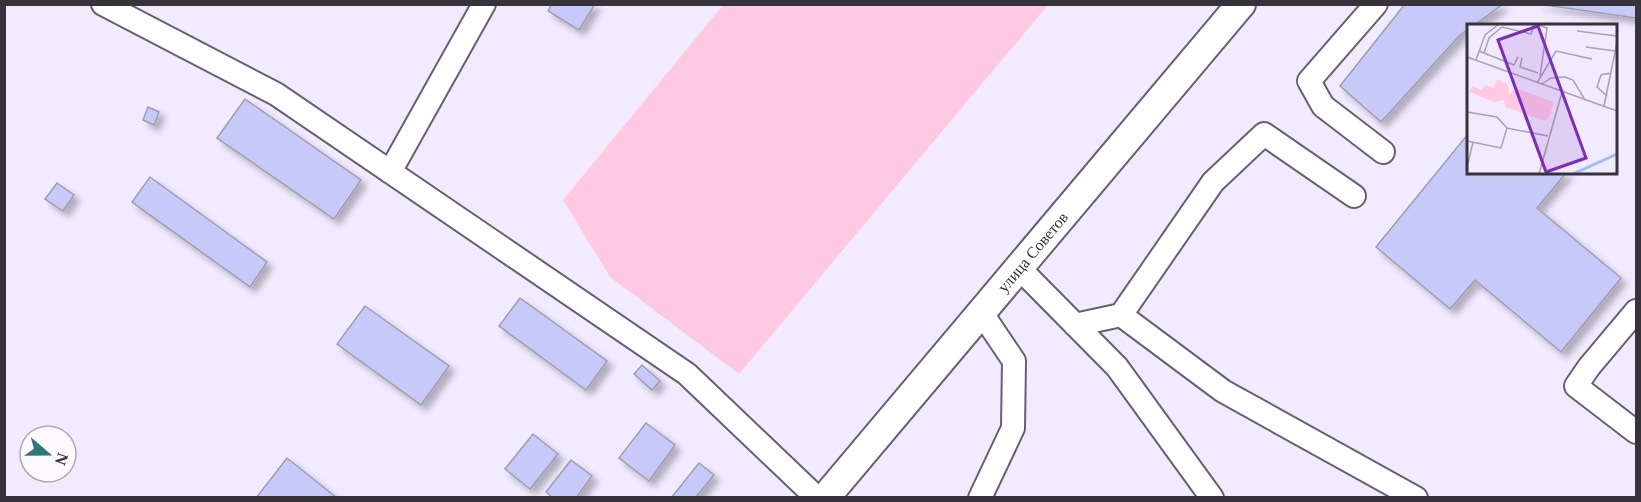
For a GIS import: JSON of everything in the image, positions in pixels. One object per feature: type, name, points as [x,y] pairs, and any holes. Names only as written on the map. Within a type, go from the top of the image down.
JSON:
[{"type":"main road","name":"улица Советов","points":[[825,498],[1241,4]]},
{"type":"street","points":[[103,4],[276,94],[687,374],[817,498]]},
{"type":"street","points":[[390,172],[484,4]]},
{"type":"street","points":[[1376,4],[1309,81],[1323,106],[1383,152]]},
{"type":"street","points":[[1075,325],[1120,315],[1213,182],[1264,134],[1354,196]]},
{"type":"street","points":[[1018,267],[1117,367],[1212,498]]},
{"type":"street","points":[[1636,311],[1576,386],[1636,432]]},
{"type":"street","points":[[980,498],[1013,428],[1014,361],[981,312]]},
{"type":"street","points":[[1120,315],[1223,391],[1416,498]]},
{"type":"shaded area","points":[[723,5],[1048,5],[739,374],[610,277],[563,200]]},
{"type":"building","points":[[552,4],[595,4],[579,30],[548,11]]},
{"type":"building","points":[[1405,4],[1503,4],[1476,24],[1467,24],[1467,30],[1381,122],[1340,86]]},
{"type":"building","points":[[1538,4],[1636,4],[1636,18]]},
{"type":"building","points":[[245,99],[361,180],[334,219],[217,138]]},
{"type":"building","points":[[148,107],[159,112],[154,125],[143,120]]},
{"type":"building","points":[[1467,135],[1467,174],[1565,174],[1537,208],[1621,278],[1561,352],[1475,280],[1450,309],[1376,247]]},
{"type":"building","points":[[150,177],[267,262],[250,287],[132,202]]},
{"type":"building","points":[[57,183],[74,195],[63,211],[45,199]]},
{"type":"building","points":[[520,298],[607,361],[586,390],[499,326]]},
{"type":"building","points":[[365,306],[449,366],[421,405],[337,344]]},
{"type":"building","points":[[642,365],[660,381],[652,390],[634,374]]},
{"type":"building","points":[[646,423],[675,445],[649,481],[619,458]]},
{"type":"building","points":[[533,434],[558,454],[530,489],[505,469]]},
{"type":"building","points":[[287,458],[337,498],[256,498]]},
{"type":"building","points":[[571,460],[592,476],[576,498],[553,498],[546,492]]},
{"type":"building","points":[[699,463],[714,475],[695,498],[671,498]]}]
